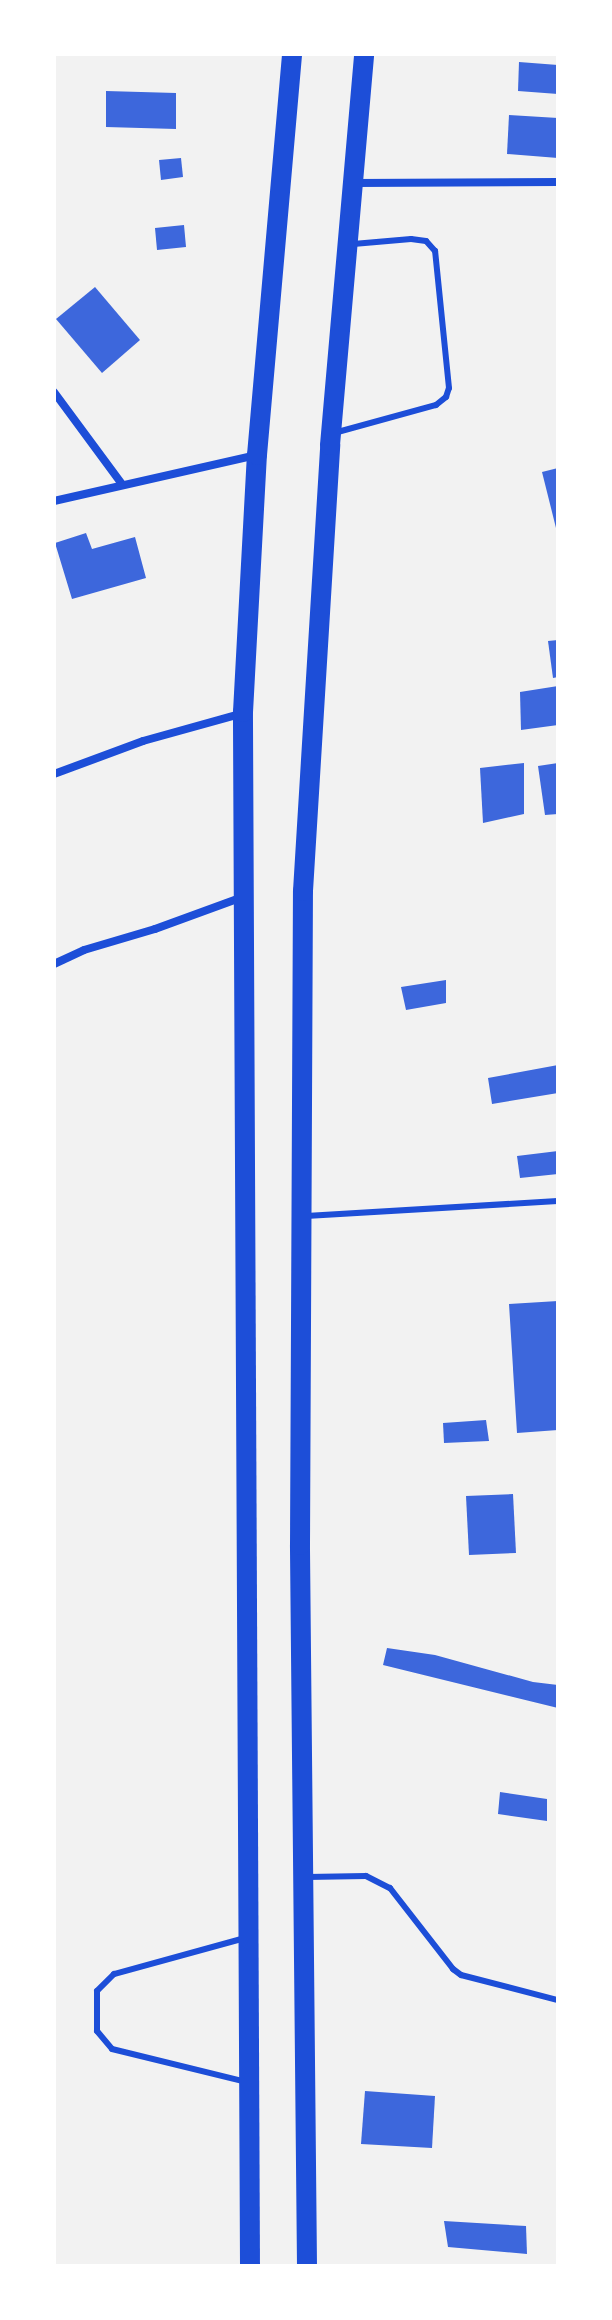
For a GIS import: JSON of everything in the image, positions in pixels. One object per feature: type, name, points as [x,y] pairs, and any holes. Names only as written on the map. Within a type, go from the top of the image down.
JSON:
[{"type":"main road","points":[[250,2266],[243,712],[257,455],[292,54]]},
{"type":"main road","points":[[307,2266],[303,891],[331,434],[350,183],[364,54]]},
{"type":"street","points":[[350,183],[558,182]]},
{"type":"street","points":[[54,392],[121,483]]},
{"type":"street","points":[[54,501],[121,483],[257,455]]},
{"type":"street","points":[[54,774],[143,741],[243,712]]},
{"type":"street","points":[[54,964],[84,950],[244,897]]},
{"type":"lane","points":[[331,434],[436,405],[446,397],[449,388],[435,251],[426,241],[411,239],[345,245]]},
{"type":"lane","points":[[302,1217],[558,1201]]},
{"type":"lane","points":[[304,1878],[366,1876],[390,1888],[453,1969],[461,1975],[558,2000]]},
{"type":"lane","points":[[249,1937],[114,1974],[97,1991],[97,2031],[112,2049],[249,2083]]},
{"type":"building","points":[[519,62],[558,65],[558,94],[518,91]]},
{"type":"building","points":[[106,91],[176,93],[176,129],[106,127]]},
{"type":"building","points":[[509,115],[558,118],[558,158],[507,154]]},
{"type":"building","points":[[181,158],[183,177],[161,180],[159,160]]},
{"type":"building","points":[[184,225],[186,247],[157,250],[155,228]]},
{"type":"building","points":[[95,287],[140,340],[102,373],[56,319]]},
{"type":"building","points":[[558,468],[558,531],[557,532],[542,472]]},
{"type":"building","points":[[86,533],[92,549],[135,537],[146,578],[72,599],[55,543]]},
{"type":"building","points":[[558,640],[558,677],[553,678],[548,641]]},
{"type":"building","points":[[558,686],[558,725],[521,730],[520,692]]},
{"type":"building","points":[[524,763],[524,814],[483,823],[480,768]]},
{"type":"building","points":[[558,763],[558,814],[545,815],[538,766]]},
{"type":"building","points":[[446,980],[446,1003],[406,1010],[401,987]]},
{"type":"building","points":[[558,1065],[558,1093],[492,1104],[488,1078]]},
{"type":"building","points":[[558,1151],[558,1174],[520,1178],[517,1156]]},
{"type":"building","points":[[558,1301],[558,1430],[517,1433],[509,1304]]},
{"type":"building","points":[[486,1420],[489,1441],[444,1443],[443,1423]]},
{"type":"building","points":[[513,1494],[516,1553],[469,1555],[466,1496]]},
{"type":"building","points":[[387,1648],[435,1655],[533,1682],[558,1685],[558,1708],[383,1665]]},
{"type":"building","points":[[500,1792],[547,1799],[547,1821],[498,1814]]},
{"type":"building","points":[[365,2091],[435,2096],[432,2148],[361,2144]]},
{"type":"building","points":[[444,2221],[526,2226],[527,2254],[448,2247]]}]
